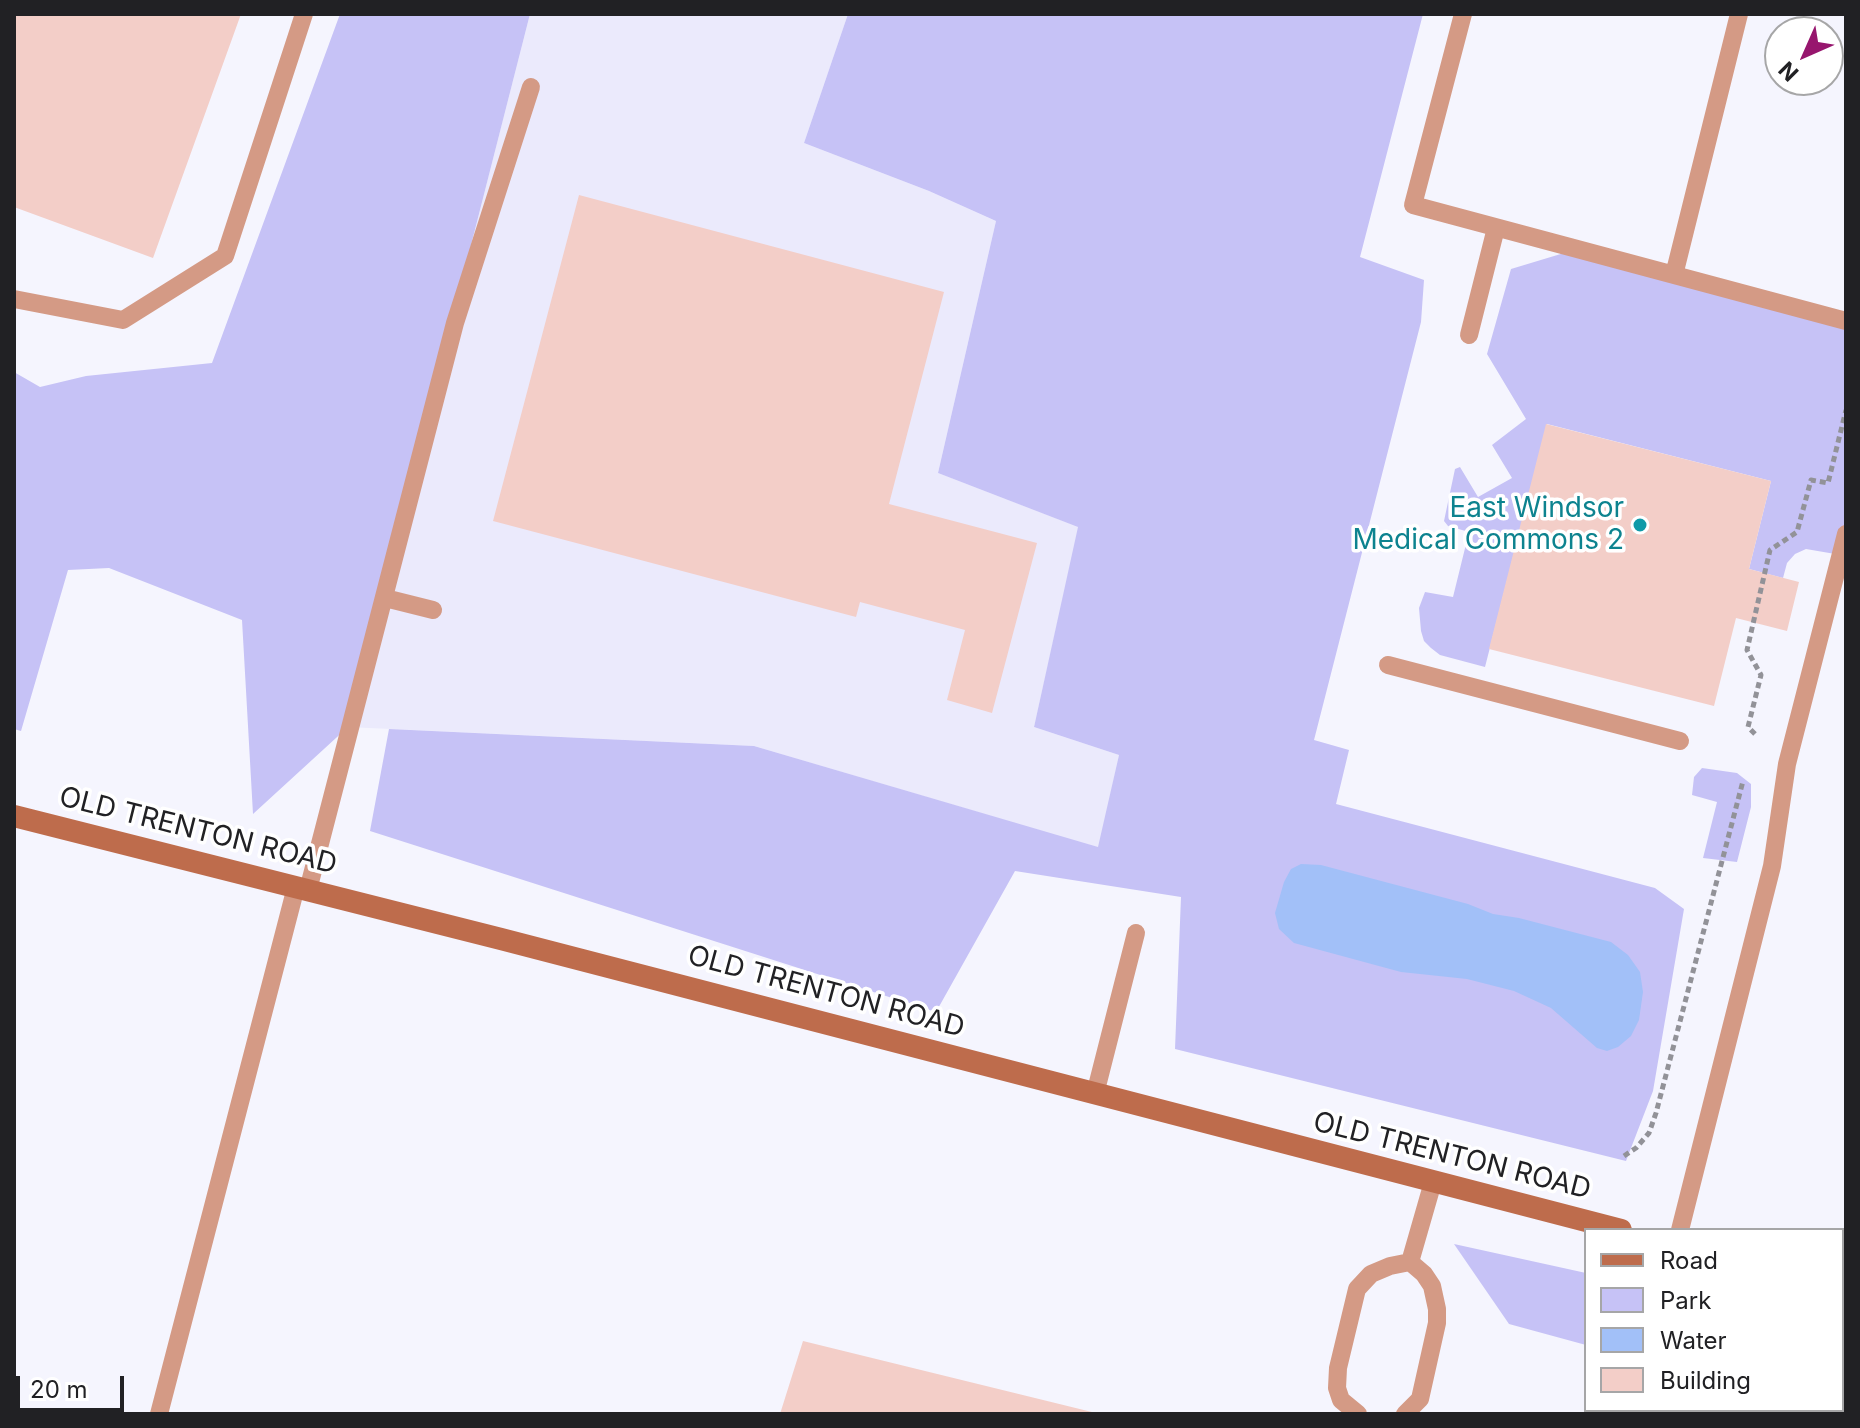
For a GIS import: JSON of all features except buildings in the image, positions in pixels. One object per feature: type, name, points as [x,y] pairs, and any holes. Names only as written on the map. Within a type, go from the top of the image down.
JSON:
[{"type":"main road","name":"OLD TRENTON ROAD","points":[[14,816],[1613,1228]]},
{"type":"lane","points":[[14,299],[123,320],[225,256],[304,14]]},
{"type":"lane","points":[[1463,14],[1413,205],[1846,321]]},
{"type":"lane","points":[[1674,275],[1739,14]]},
{"type":"lane","points":[[159,1414],[385,598],[455,323],[531,87]]},
{"type":"lane","points":[[1469,335],[1496,228]]},
{"type":"lane","points":[[1681,1228],[1772,866],[1787,764],[1846,534]]},
{"type":"lane","points":[[385,598],[433,610]]},
{"type":"lane","points":[[1388,665],[1680,741]]},
{"type":"lane","points":[[1095,1094],[1136,933]]},
{"type":"lane","points":[[1410,1262],[1433,1182]]},
{"type":"lane","points":[[1358,1414],[1341,1400],[1337,1388],[1338,1368],[1357,1289],[1371,1274],[1410,1262]]},
{"type":"lane","points":[[1405,1414],[1420,1399],[1437,1323],[1432,1286],[1410,1262]]},
{"type":"path","points":[[1755,734],[1748,727],[1761,675],[1747,650],[1770,550],[1797,532],[1811,480],[1828,483],[1846,410]]},
{"type":"path","points":[[1624,1156],[1649,1133],[1656,1113],[1743,781]]},
{"type":"shaded area","points":[[530,14],[848,14],[804,143],[929,191],[996,221],[938,473],[1079,527],[1034,727],[1119,755],[1099,848],[754,746],[348,727]]},
{"type":"green space","points":[[340,14],[530,14],[348,727],[253,814],[242,620],[109,568],[68,570],[21,731],[14,729],[14,372],[40,387],[86,376],[212,363]]},
{"type":"green space","points":[[848,14],[1423,14],[1360,257],[1424,280],[1421,322],[1314,740],[1349,750],[1336,804],[1655,888],[1684,909],[1653,1091],[1626,1161],[1175,1049],[1181,897],[1015,871],[936,1012],[370,831],[389,729],[754,746],[1098,847],[1119,755],[1034,727],[1078,527],[938,473],[996,221],[929,191],[804,143]]},
{"type":"green space","points":[[1564,253],[1846,321],[1846,534],[1841,555],[1806,549],[1795,554],[1787,563],[1783,578],[1749,569],[1771,481],[1547,424],[1485,667],[1440,655],[1431,648],[1424,641],[1421,631],[1419,608],[1425,592],[1453,597],[1469,532],[1448,526],[1444,521],[1455,469],[1460,467],[1478,497],[1512,478],[1492,445],[1526,419],[1487,354],[1511,269]]},
{"type":"green space","points":[[1702,768],[1737,773],[1751,784],[1751,807],[1737,862],[1703,858],[1717,802],[1692,795],[1694,777]]},
{"type":"green space","points":[[1454,1244],[1584,1273],[1584,1344],[1509,1324]]},
{"type":"green space","points":[[1846,1334],[1846,1414],[1785,1414],[1844,1412]]},
{"type":"water","points":[[1301,864],[1321,865],[1468,904],[1493,914],[1611,942],[1628,955],[1640,972],[1643,992],[1639,1020],[1631,1036],[1618,1047],[1607,1051],[1597,1048],[1551,1008],[1514,991],[1467,979],[1401,972],[1294,943],[1279,929],[1275,913],[1284,882],[1291,869]]},
{"type":"place","name":"East Windsor Medical Commons 2","points":[[1640,525]]}]
